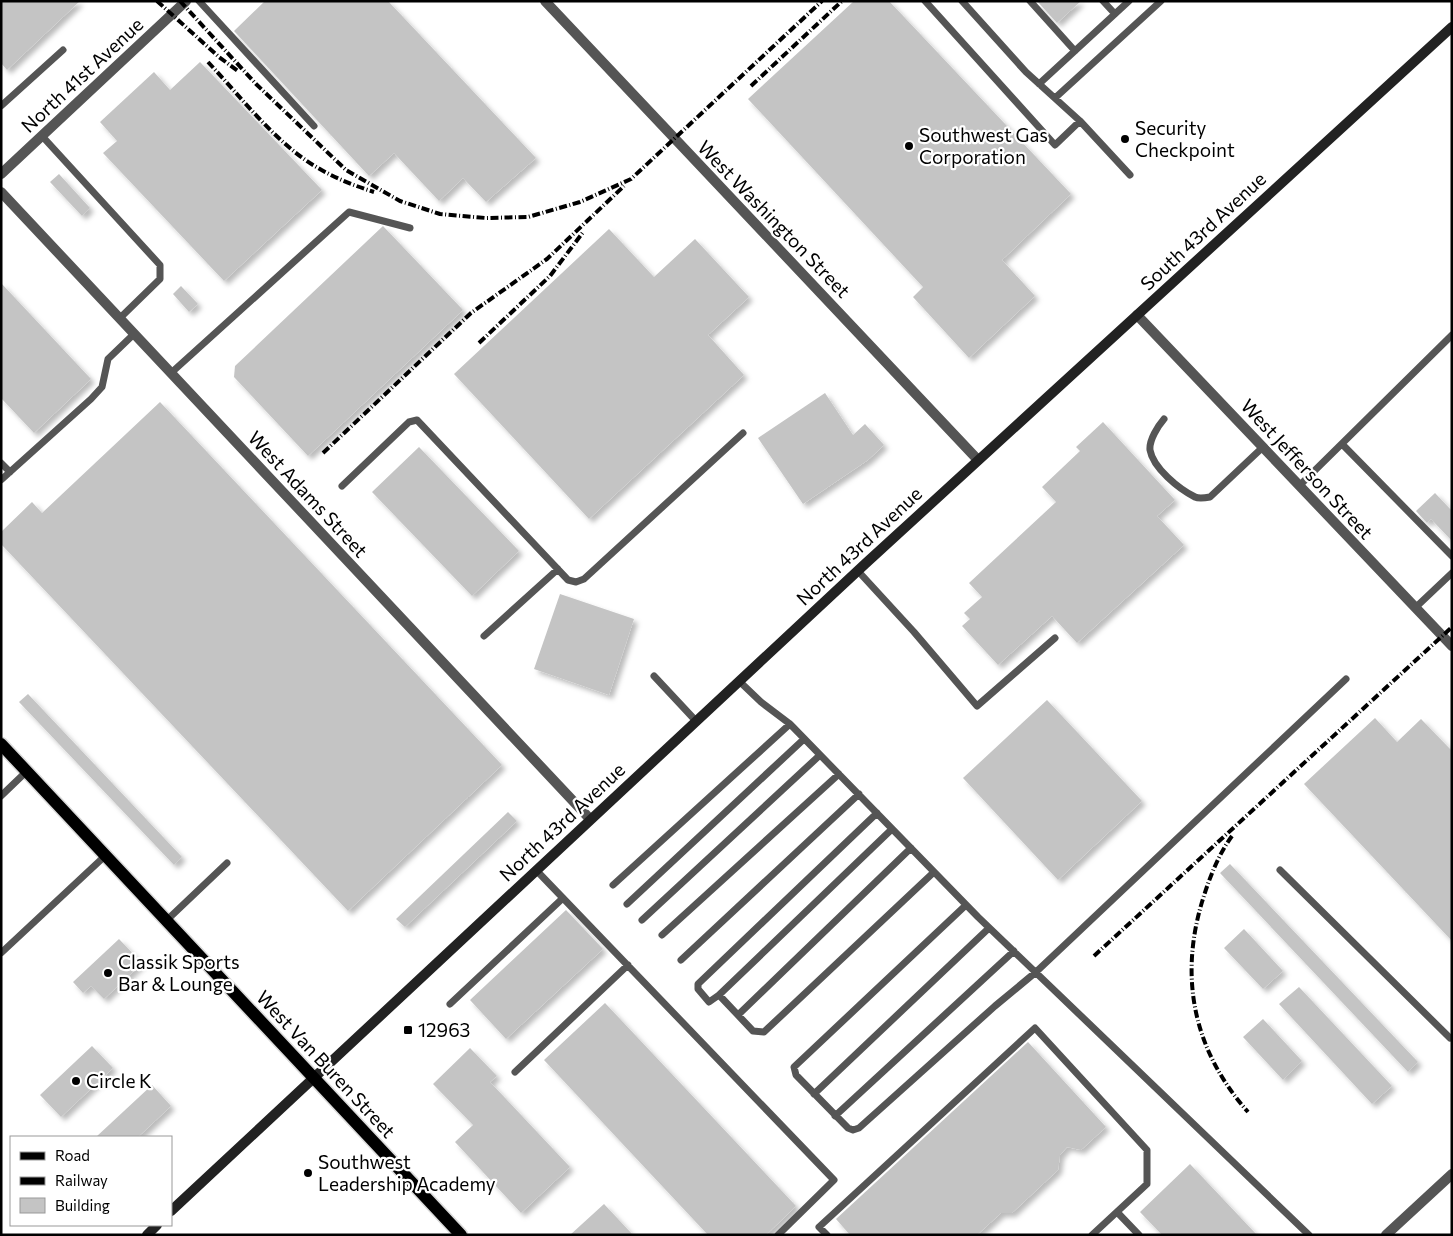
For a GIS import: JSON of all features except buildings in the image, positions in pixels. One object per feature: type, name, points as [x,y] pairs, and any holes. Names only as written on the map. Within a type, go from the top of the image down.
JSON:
[{"type":"main road","name":"South 43rd Avenue","points":[[978,460],[1452,27]]},
{"type":"main road","name":"North 43rd Avenue","points":[[172,1210],[590,819],[978,460]]},
{"type":"main road","name":"West Van Buren Street","points":[[1,744],[461,1235]]},
{"type":"main road","points":[[147,1235],[156,1226]]},
{"type":"street","name":"North 41st Avenue","points":[[1,174],[186,1]]},
{"type":"street","name":"West Washington Street","points":[[545,1],[978,460]]},
{"type":"street","name":"West Adams Street","points":[[1,192],[590,819]]},
{"type":"street","name":"West Jefferson Street","points":[[1137,315],[1452,646]]},
{"type":"street","points":[[1386,1235],[1452,1174]]},
{"type":"lane","points":[[200,1],[314,126]]},
{"type":"lane","points":[[925,1],[1056,145],[1080,120]]},
{"type":"lane","points":[[962,1],[1039,84],[1080,120],[1130,175]]},
{"type":"lane","points":[[1030,1],[1075,51]]},
{"type":"lane","points":[[1103,1],[1115,14]]},
{"type":"lane","points":[[1039,84],[1129,1]]},
{"type":"lane","points":[[1055,98],[1161,1]]},
{"type":"lane","points":[[1,106],[63,50]]},
{"type":"lane","points":[[42,136],[160,265],[160,279],[120,318]]},
{"type":"lane","points":[[171,373],[349,212],[410,228]]},
{"type":"lane","points":[[1,480],[102,387],[108,359],[134,334]]},
{"type":"lane","points":[[1299,486],[1452,334]]},
{"type":"lane","points":[[1164,419],[1158,426],[1150,448],[1154,462],[1181,488],[1197,498],[1210,498],[1263,447]]},
{"type":"lane","points":[[342,486],[409,422],[416,420],[568,580],[576,582],[584,579],[743,433]]},
{"type":"lane","points":[[1342,444],[1452,556]]},
{"type":"lane","points":[[1,463],[10,472]]},
{"type":"lane","points":[[484,636],[558,569]]},
{"type":"lane","points":[[858,571],[914,632],[977,706],[1056,638]]},
{"type":"lane","points":[[1415,608],[1452,573]]},
{"type":"lane","points":[[654,676],[696,721]]},
{"type":"lane","points":[[966,904],[796,1064],[794,1072],[848,1128],[853,1130],[859,1128],[994,1006],[1036,972],[1346,679]]},
{"type":"lane","points":[[739,681],[761,702],[790,724],[989,928],[1309,1235]]},
{"type":"lane","points":[[613,885],[790,724]]},
{"type":"lane","points":[[627,904],[804,738]]},
{"type":"lane","points":[[642,920],[820,755]]},
{"type":"lane","points":[[1,796],[27,772]]},
{"type":"lane","points":[[662,935],[839,774]]},
{"type":"lane","points":[[680,960],[859,794]]},
{"type":"lane","points":[[877,813],[697,986],[700,994],[709,1002],[719,995],[892,829]]},
{"type":"lane","points":[[738,1015],[911,848]]},
{"type":"lane","points":[[1,953],[106,855]]},
{"type":"lane","points":[[167,920],[226,862]]},
{"type":"lane","points":[[536,870],[834,1180],[778,1235]]},
{"type":"lane","points":[[1280,870],[1450,1038]]},
{"type":"lane","points":[[719,995],[753,1031],[764,1032],[934,872]]},
{"type":"lane","points":[[450,1004],[563,898]]},
{"type":"lane","points":[[814,1094],[989,928]]},
{"type":"lane","points":[[835,1116],[1014,952]]},
{"type":"lane","points":[[515,1072],[628,965]]},
{"type":"lane","points":[[827,1235],[819,1226],[1035,1028],[1146,1150],[1147,1184],[1092,1235]]},
{"type":"lane","points":[[1117,1212],[1139,1235]]},
{"type":"railway","points":[[157,1],[219,57],[238,71]]},
{"type":"railway","points":[[180,1],[256,84],[346,170],[400,201],[440,214],[486,218],[528,217],[580,202],[631,179],[822,1]]},
{"type":"railway","points":[[751,86],[842,1]]},
{"type":"railway","points":[[208,62],[266,126],[291,149],[329,174],[374,192]]},
{"type":"railway","points":[[323,453],[471,313],[547,259],[624,186]]},
{"type":"railway","points":[[479,343],[550,276],[584,231]]},
{"type":"railway","points":[[1094,956],[1452,627]]},
{"type":"railway","points":[[1232,836],[1214,868],[1202,902],[1195,931],[1192,986],[1196,1013],[1204,1039],[1215,1064],[1230,1089],[1248,1112]]},
{"type":"place","name":"Security Checkpoint","points":[[1125,139]]},
{"type":"place","name":"Southwest Gas Corporation","points":[[909,146]]},
{"type":"place","name":"Classik Sports Bar & Lounge","points":[[108,973]]},
{"type":"place","name":"12963","points":[[408,1030]]},
{"type":"place","name":"Circle K","points":[[76,1081]]},
{"type":"place","name":"Southwest Leadership Academy","points":[[308,1173]]}]
